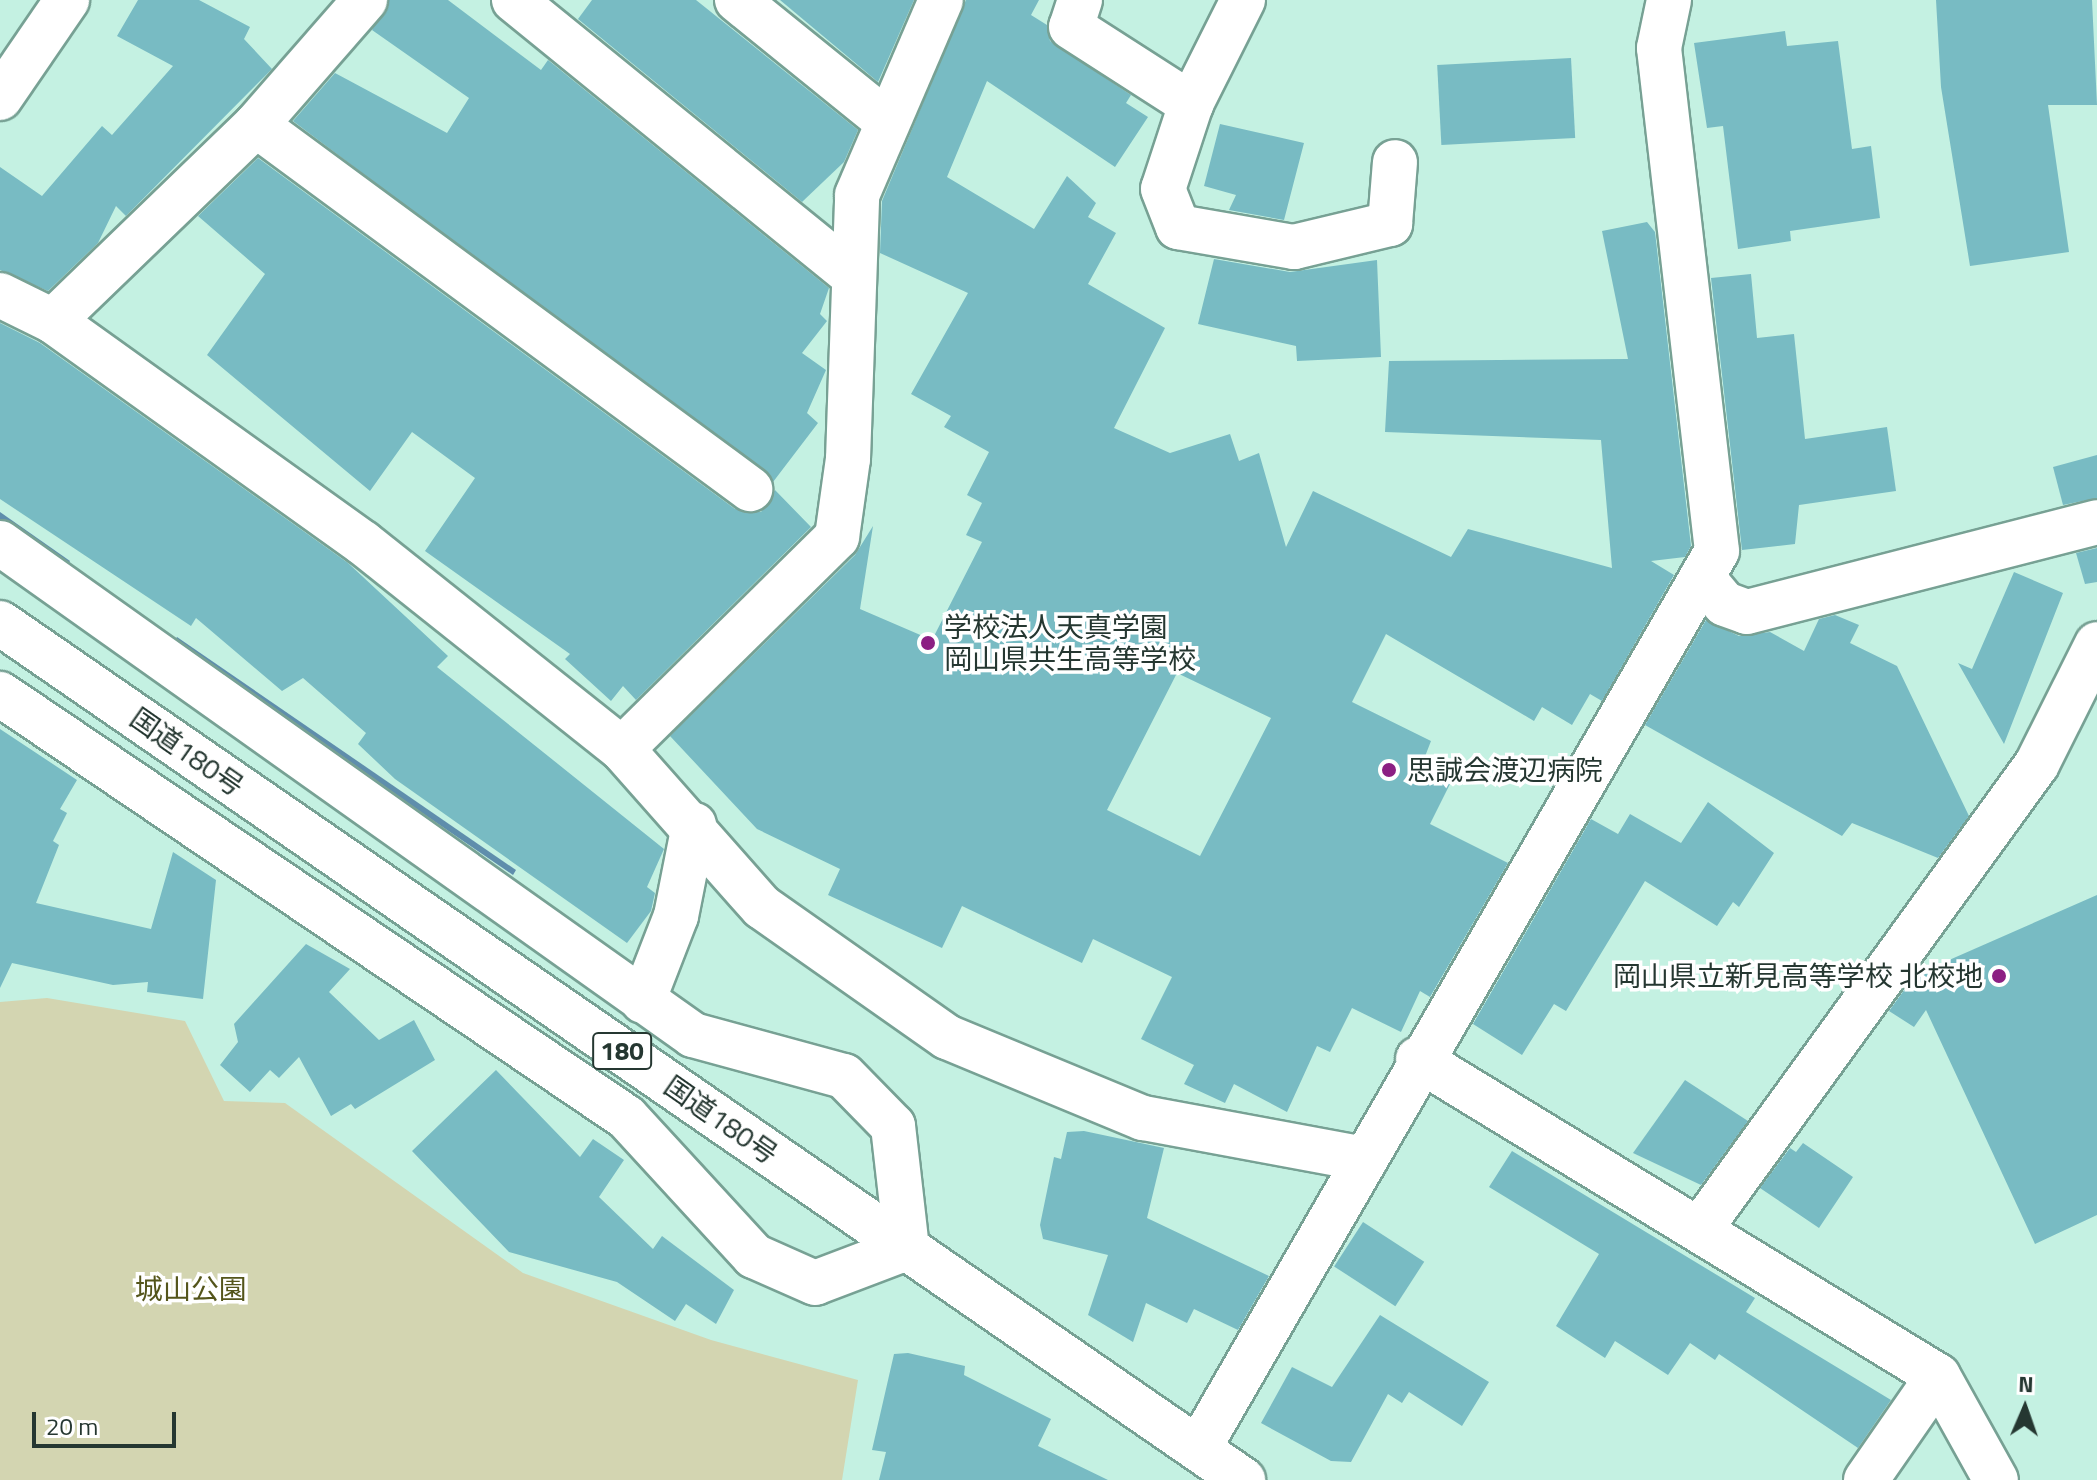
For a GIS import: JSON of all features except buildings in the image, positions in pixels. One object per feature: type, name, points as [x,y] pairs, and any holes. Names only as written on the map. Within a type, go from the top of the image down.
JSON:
[{"type":"main road","points":[[0,98],[67,0]]},
{"type":"main road","points":[[53,321],[256,125],[365,0]]},
{"type":"main road","points":[[514,0],[851,274]]},
{"type":"main road","points":[[737,0],[885,120]]},
{"type":"main road","points":[[622,749],[837,537],[848,459],[851,274],[857,195],[885,120],[941,0]]},
{"type":"main road","points":[[1080,0],[1071,27],[1191,104]]},
{"type":"main road","points":[[1243,0],[1191,104],[1163,189],[1178,227],[1294,247],[1390,224],[1395,162]]},
{"type":"main road","points":[[1201,1444],[1365,1159],[1418,1059],[1717,551],[1659,48],[1669,0]]},
{"type":"main road","points":[[256,125],[750,489]]},
{"type":"main road","points":[[0,295],[53,321],[363,543],[622,749],[694,825],[762,907],[947,1037],[1143,1118],[1365,1159]]},
{"type":"main road","points":[[1702,577],[1725,604],[1747,612],[2097,522]]},
{"type":"main road","points":[[0,543],[693,1035],[844,1076],[893,1126],[907,1248],[815,1283],[754,1256],[626,1117],[0,694]]},
{"type":"main road","name":"国道180号","points":[[0,623],[907,1248],[1201,1444],[1243,1480]]},
{"type":"main road","points":[[1700,1229],[2037,764],[2097,644]]},
{"type":"main road","points":[[643,1001],[676,916],[694,825]]},
{"type":"main road","points":[[1418,1059],[1938,1376],[1996,1480]]},
{"type":"main road","points":[[1866,1480],[1938,1376]]},
{"type":"green space","name":"城山公園","points":[[47,998],[185,1021],[224,1101],[285,1103],[523,1273],[711,1340],[858,1380],[842,1480],[0,1480],[0,1002]]},
{"type":"water","points":[[0,512],[70,561],[67,566],[0,520]]},
{"type":"water","points":[[177,637],[516,870],[513,875],[173,643]]},
{"type":"place","name":"学校法人天真学園 岡山県共生高等学校","points":[[928,643]]},
{"type":"place","name":"思誠会渡辺病院","points":[[1389,770]]},
{"type":"place","name":"岡山県立新見高等学校 北校地","points":[[1999,976]]}]
